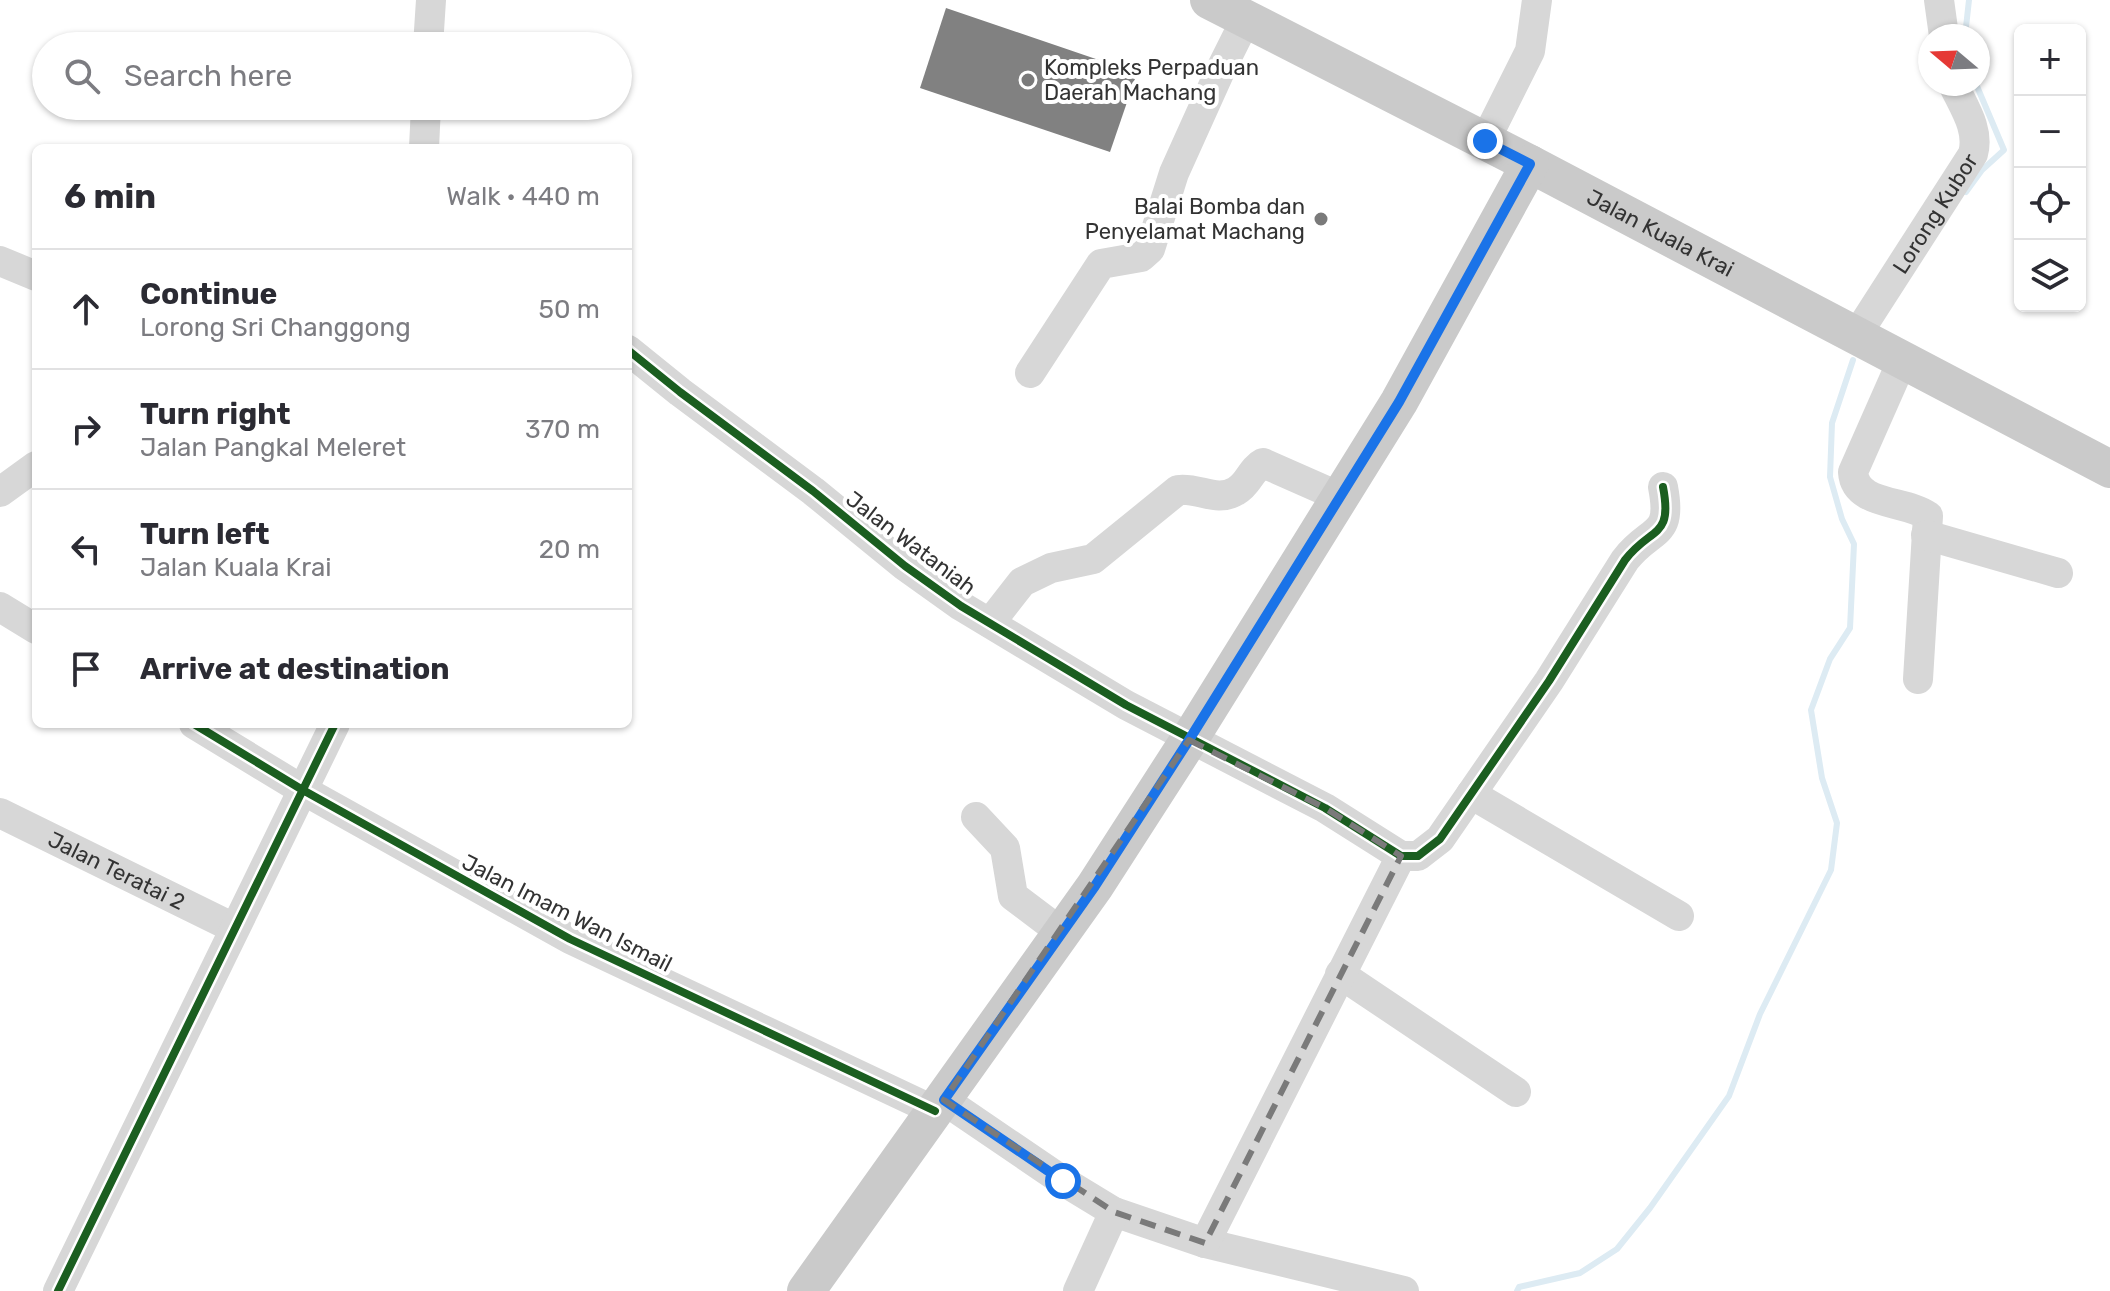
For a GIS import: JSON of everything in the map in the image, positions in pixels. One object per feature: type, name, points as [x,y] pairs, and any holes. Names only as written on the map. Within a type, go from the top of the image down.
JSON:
[{"type":"main road","name":"Jalan Kuala Krai","points":[[1209,0],[1530,164],[2110,469]]},
{"type":"main road","points":[[806,1291],[1062,933],[1189,740],[1399,402],[1530,164]]},
{"type":"street","points":[[429,32],[431,0]]},
{"type":"street","points":[[1485,141],[1530,51],[1537,0]]},
{"type":"street","points":[[1939,0],[1942,24]]},
{"type":"street","points":[[1030,373],[1101,264],[1141,257],[1150,249],[1174,173],[1246,19]]},
{"type":"street","name":"Lorong Kubor","points":[[1856,336],[1973,154],[1973,127],[1959,96]]},
{"type":"street","points":[[424,144],[425,120]]},
{"type":"street","points":[[0,261],[32,274]]},
{"type":"street","name":"Jalan Wataniah","points":[[632,353],[813,491],[905,566],[990,623],[1189,740],[1325,808],[1401,856]]},
{"type":"street","points":[[1902,361],[1853,472],[1854,481],[1861,492],[1927,514],[1918,679]]},
{"type":"street","points":[[990,623],[1022,582],[1051,568],[1093,559],[1178,490],[1228,495],[1245,485],[1263,463],[1340,497]]},
{"type":"street","points":[[0,492],[32,469]]},
{"type":"street","points":[[1205,1243],[1401,856],[1418,856],[1434,846],[1549,681],[1625,560],[1638,545],[1662,529],[1666,513],[1663,487]]},
{"type":"street","points":[[1926,535],[2058,573]]},
{"type":"street","points":[[0,607],[32,627]]},
{"type":"street","name":"Jalan Imam Wan Ismail","points":[[201,728],[301,789],[570,939],[940,1106],[1114,1212],[1205,1243],[1404,1291]]},
{"type":"street","points":[[58,1291],[333,728]]},
{"type":"street","points":[[1471,794],[1679,916]]},
{"type":"street","name":"Jalan Teratai 2","points":[[0,813],[234,928]]},
{"type":"street","points":[[976,817],[1005,848],[1013,896],[1062,933]]},
{"type":"street","points":[[1340,974],[1516,1092]]},
{"type":"street","points":[[1078,1291],[1114,1212]]},
{"type":"highlighted area","points":[[1189,740],[1325,808],[1401,856],[1205,1243],[1114,1212],[944,1100]]},
{"type":"building","name":"Kompleks Perpaduan Daerah Machang","points":[[946,8],[1137,73],[1110,152],[920,88]]},
{"type":"waterway","points":[[1966,24],[1969,0]]},
{"type":"waterway","points":[[1966,192],[1982,170],[2004,150],[1981,96]]},
{"type":"waterway","points":[[1517,1291],[1519,1287],[1580,1273],[1617,1249],[1650,1208],[1729,1096],[1760,1014],[1831,870],[1837,823],[1822,778],[1811,710],[1830,659],[1850,628],[1854,544],[1842,519],[1830,477],[1832,423],[1853,360]]},
{"type":"cycle path","points":[[632,353],[961,606],[1126,705],[1325,808],[1401,856],[1418,856],[1440,839],[1549,681],[1625,560],[1662,524],[1665,516],[1663,487]]},
{"type":"cycle path","points":[[201,728],[301,789],[570,939],[935,1111]]},
{"type":"cycle path","points":[[58,1291],[333,728]]},
{"type":"place","name":"Kompleks Perpaduan Daerah Machang","points":[[1028,80]]},
{"type":"place","name":"Balai Bomba dan Penyelamat Machang","points":[[1321,219]]},
{"type":"route","points":[[1063,1181],[944,1100],[1095,886],[1399,402],[1530,164],[1485,141]]}]
